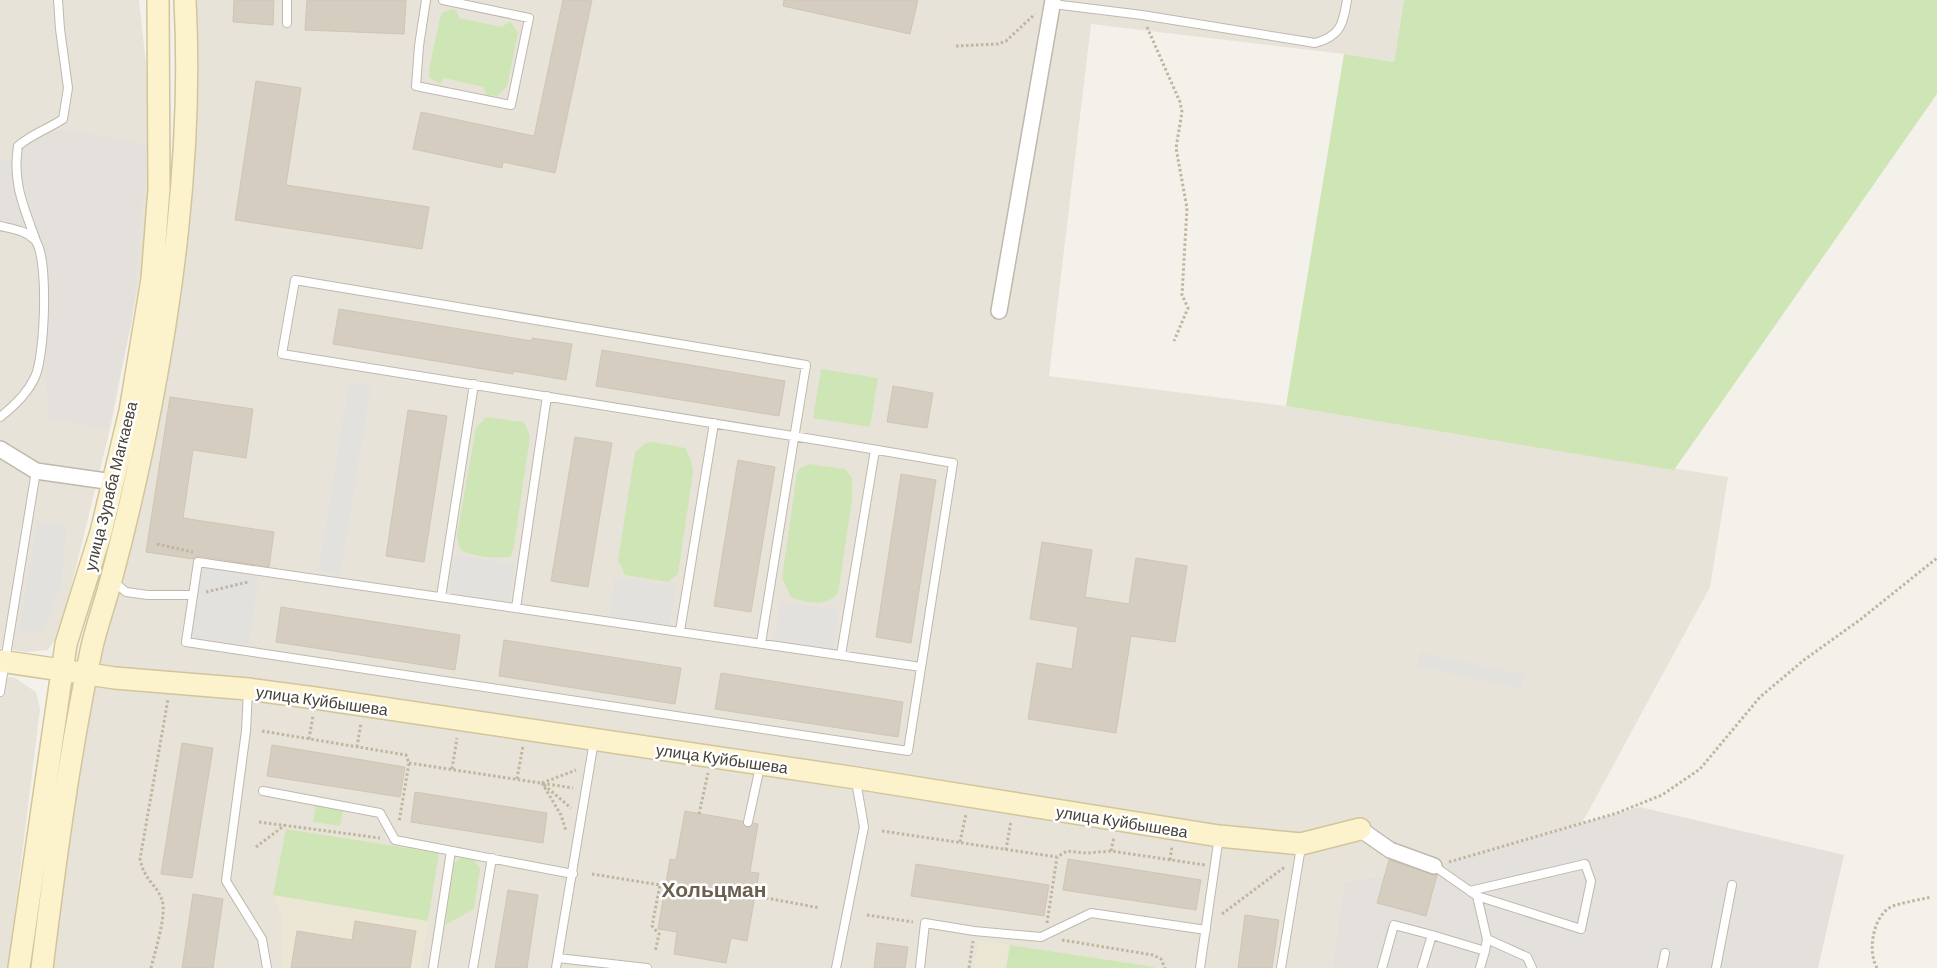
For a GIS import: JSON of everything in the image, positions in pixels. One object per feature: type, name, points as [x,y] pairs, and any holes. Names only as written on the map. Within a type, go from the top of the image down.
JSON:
[{"type":"main road","name":"улица Зураба Магкаева","points":[[19,968],[66,644],[102,532],[130,411],[152,279],[160,189],[158,0]]},
{"type":"main road","name":"улица Зураба Магкаева","points":[[42,968],[69,767],[92,649],[112,580],[152,401],[176,241],[187,80],[186,0]]},
{"type":"main road","name":"улица Куйбышева","points":[[3,662],[62,668],[170,684],[248,689],[856,778],[1219,836],[1297,853],[1360,829]]},
{"type":"street","points":[[1000,311],[1053,2]]},
{"type":"street","points":[[0,449],[36,471],[113,482]]},
{"type":"street","name":"улица Куйбышева","points":[[1360,829],[1390,850],[1434,866]]},
{"type":"lane","points":[[0,417],[25,393],[35,378],[40,361],[44,299],[42,262],[16,185],[15,165],[18,146],[32,135],[48,129],[62,119],[68,88],[58,0]]},
{"type":"lane","points":[[287,0],[287,23]]},
{"type":"lane","points":[[426,0],[419,46],[416,86],[512,105],[529,18],[443,0]]},
{"type":"lane","points":[[1053,2],[1316,43],[1334,35],[1340,28],[1347,0]]},
{"type":"lane","points":[[0,226],[22,230],[36,241]]},
{"type":"lane","points":[[761,643],[794,436],[806,365],[294,280],[282,354],[474,384],[794,436],[953,463],[908,751],[186,642],[198,562],[921,667]]},
{"type":"lane","points":[[440,597],[474,384]]},
{"type":"lane","points":[[516,608],[547,396]]},
{"type":"lane","points":[[680,631],[714,423]]},
{"type":"lane","points":[[841,655],[875,450]]},
{"type":"lane","points":[[0,692],[3,662],[36,471]]},
{"type":"lane","points":[[112,580],[126,592],[148,595],[193,595]]},
{"type":"lane","points":[[248,689],[246,731],[226,880],[262,939],[267,968]]},
{"type":"lane","points":[[556,968],[594,740]]},
{"type":"lane","points":[[748,822],[758,776]]},
{"type":"lane","points":[[836,968],[864,827],[856,778]]},
{"type":"lane","points":[[263,791],[380,813],[396,840],[573,874]]},
{"type":"lane","points":[[1200,968],[1219,836]]},
{"type":"lane","points":[[433,968],[452,851]]},
{"type":"lane","points":[[1281,968],[1297,853]]},
{"type":"lane","points":[[473,968],[492,858]]},
{"type":"lane","points":[[1434,866],[1474,894],[1581,929],[1591,881],[1585,864],[1474,894]]},
{"type":"lane","points":[[1716,968],[1732,885]]},
{"type":"lane","points":[[1474,894],[1487,939],[1480,968]]},
{"type":"lane","points":[[920,968],[925,923],[974,931],[1043,936],[1090,913],[1206,930]]},
{"type":"lane","points":[[1382,968],[1394,925],[1485,950]]},
{"type":"lane","points":[[1422,968],[1432,935]]},
{"type":"lane","points":[[1487,939],[1527,957],[1532,968]]},
{"type":"lane","points":[[1662,968],[1665,953]]},
{"type":"lane","points":[[558,958],[647,968]]},
{"type":"path","points":[[956,46],[998,44],[1006,41],[1031,17],[1053,2]]},
{"type":"path","points":[[1142,15],[1180,102],[1182,112],[1176,148],[1187,208],[1182,295],[1188,308],[1174,342]]},
{"type":"path","points":[[157,544],[188,550]]},
{"type":"path","points":[[1434,866],[1617,813],[1662,795],[1700,768],[1760,697],[1804,660],[1861,619],[1937,558]]},
{"type":"path","points":[[193,595],[250,582]]},
{"type":"path","points":[[152,968],[164,907],[158,892],[144,876],[140,860],[170,684]]},
{"type":"path","points":[[309,739],[314,711]]},
{"type":"path","points":[[357,747],[361,719]]},
{"type":"path","points":[[259,822],[396,840],[409,763],[406,755],[262,731]]},
{"type":"path","points":[[452,769],[458,735]]},
{"type":"path","points":[[518,779],[522,746]]},
{"type":"path","points":[[409,763],[573,788]]},
{"type":"path","points":[[699,814],[709,768]]},
{"type":"path","points":[[541,783],[576,770]]},
{"type":"path","points":[[541,783],[571,808]]},
{"type":"path","points":[[541,783],[561,815],[567,832]]},
{"type":"path","points":[[960,842],[966,813]]},
{"type":"path","points":[[1006,850],[1011,822]]},
{"type":"path","points":[[256,847],[285,825]]},
{"type":"path","points":[[882,831],[1057,857],[1067,851],[1087,853],[1111,851],[1206,866]]},
{"type":"path","points":[[1111,851],[1115,831]]},
{"type":"path","points":[[1170,860],[1172,841]]},
{"type":"path","points":[[1222,914],[1297,853]]},
{"type":"path","points":[[1057,857],[1043,936],[1153,955],[1161,959],[1165,968]]},
{"type":"path","points":[[592,874],[660,886],[652,926],[659,934],[655,952]]},
{"type":"path","points":[[761,897],[820,908]]},
{"type":"path","points":[[1877,968],[1873,961],[1871,944],[1881,916],[1892,907],[1931,898]]},
{"type":"path","points":[[867,915],[925,923]]},
{"type":"path","points":[[969,968],[974,931]]},
{"type":"shaded area","points":[[0,0],[139,0],[154,137],[142,267],[111,425],[60,632],[48,650],[27,652],[0,648]]},
{"type":"shaded area","points":[[185,0],[1404,0],[1394,62],[1344,54],[1091,24],[1049,376],[1286,406],[1728,477],[1710,587],[1582,823],[1434,866],[1344,882],[1332,968],[42,968],[176,241]]},
{"type":"shaded area","points":[[67,129],[148,145],[132,321],[107,429],[48,419],[41,240],[0,229],[0,159],[12,161],[35,136]]},
{"type":"shaded area","points":[[349,382],[371,386],[340,575],[318,571]]},
{"type":"shaded area","points":[[37,521],[67,525],[61,584],[50,618],[39,632],[19,633]]},
{"type":"shaded area","points":[[455,555],[515,564],[509,602],[449,593]]},
{"type":"shaded area","points":[[203,567],[259,576],[249,645],[192,637]]},
{"type":"shaded area","points":[[615,577],[676,586],[670,625],[609,616]]},
{"type":"shaded area","points":[[780,602],[839,610],[833,650],[774,642]]},
{"type":"shaded area","points":[[1420,652],[1524,675],[1521,689],[1417,666]]},
{"type":"shaded area","points":[[0,675],[15,678],[36,692],[40,709],[8,968],[0,968]]},
{"type":"shaded area","points":[[1640,807],[1844,855],[1818,968],[1332,968],[1344,882],[1434,866]]},
{"type":"shaded area","points":[[286,829],[439,853],[421,968],[282,968],[282,916],[273,895]]},
{"type":"shaded area","points":[[978,940],[1010,945],[1154,967],[974,968]]},
{"type":"green space","points":[[1404,0],[1937,0],[1937,94],[1674,470],[1286,406],[1344,54],[1394,62]]},
{"type":"green space","points":[[451,9],[456,10],[459,18],[502,27],[510,21],[518,33],[507,87],[497,96],[486,95],[484,87],[444,78],[440,84],[429,77],[440,18],[442,13]]},
{"type":"green space","points":[[821,369],[878,378],[870,427],[813,418]]},
{"type":"green space","points":[[486,417],[524,422],[530,436],[514,546],[511,556],[501,558],[471,554],[462,550],[458,543],[457,535],[476,428]]},
{"type":"green space","points":[[652,442],[685,448],[691,460],[693,473],[678,574],[668,582],[625,575],[618,560],[635,452],[646,443]]},
{"type":"green space","points":[[809,464],[845,469],[852,478],[852,500],[838,593],[822,602],[803,601],[791,597],[782,578],[797,473],[800,468]]},
{"type":"green space","points":[[316,804],[343,809],[340,826],[313,822]]},
{"type":"green space","points":[[286,829],[439,853],[428,921],[273,895]]},
{"type":"green space","points":[[461,857],[474,860],[480,869],[474,909],[445,925],[454,863]]},
{"type":"green space","points":[[1010,945],[1154,967],[1154,968],[1006,968]]},
{"type":"building","points":[[234,0],[274,0],[273,25],[233,22]]},
{"type":"building","points":[[307,0],[406,0],[404,34],[305,30]]},
{"type":"building","points":[[563,0],[592,0],[555,173],[503,162],[502,168],[413,149],[421,112],[534,136]]},
{"type":"building","points":[[784,0],[918,0],[910,34],[783,6]]},
{"type":"building","points":[[256,81],[301,88],[286,185],[429,207],[422,249],[235,220]]},
{"type":"building","points":[[339,309],[532,341],[532,338],[572,344],[566,380],[513,371],[513,374],[333,344]]},
{"type":"building","points":[[602,350],[785,381],[779,416],[596,386]]},
{"type":"building","points":[[893,386],[933,393],[927,428],[887,422]]},
{"type":"building","points":[[170,397],[253,409],[246,458],[193,450],[183,518],[274,532],[269,567],[199,556],[193,559],[146,552]]},
{"type":"building","points":[[408,410],[447,416],[424,562],[386,556]]},
{"type":"building","points":[[575,437],[612,443],[588,587],[551,581]]},
{"type":"building","points":[[738,460],[775,467],[751,612],[714,606]]},
{"type":"building","points":[[901,474],[936,480],[911,643],[876,637]]},
{"type":"building","points":[[1042,542],[1092,550],[1085,597],[1129,604],[1136,558],[1187,566],[1175,642],[1131,636],[1116,733],[1028,719],[1037,663],[1072,669],[1078,627],[1030,619]]},
{"type":"building","points":[[281,607],[460,635],[455,670],[276,642]]},
{"type":"building","points":[[504,640],[681,668],[675,704],[499,676]]},
{"type":"building","points":[[721,673],[903,702],[898,737],[715,709]]},
{"type":"building","points":[[182,743],[213,748],[192,878],[161,874]]},
{"type":"building","points":[[272,745],[405,767],[400,797],[267,776]]},
{"type":"building","points":[[415,792],[547,813],[543,843],[411,822]]},
{"type":"building","points":[[685,811],[742,821],[747,828],[754,823],[758,824],[750,872],[759,873],[747,941],[731,938],[726,963],[674,954],[677,932],[658,929],[670,859],[676,860]]},
{"type":"building","points":[[1068,859],[1201,880],[1196,910],[1063,890]]},
{"type":"building","points":[[1389,860],[1437,875],[1426,916],[1377,903]]},
{"type":"building","points":[[916,864],[1049,885],[1044,916],[911,896]]},
{"type":"building","points":[[508,890],[538,895],[527,968],[495,968]]},
{"type":"building","points":[[193,894],[223,899],[213,968],[182,968]]},
{"type":"building","points":[[1245,915],[1279,920],[1272,968],[1238,968]]},
{"type":"building","points":[[355,921],[416,931],[410,968],[291,968],[297,931],[352,940]]},
{"type":"building","points":[[877,943],[908,947],[905,968],[874,968]]},
{"type":"district","name":"Хольцман","points":[[714,888]]}]
